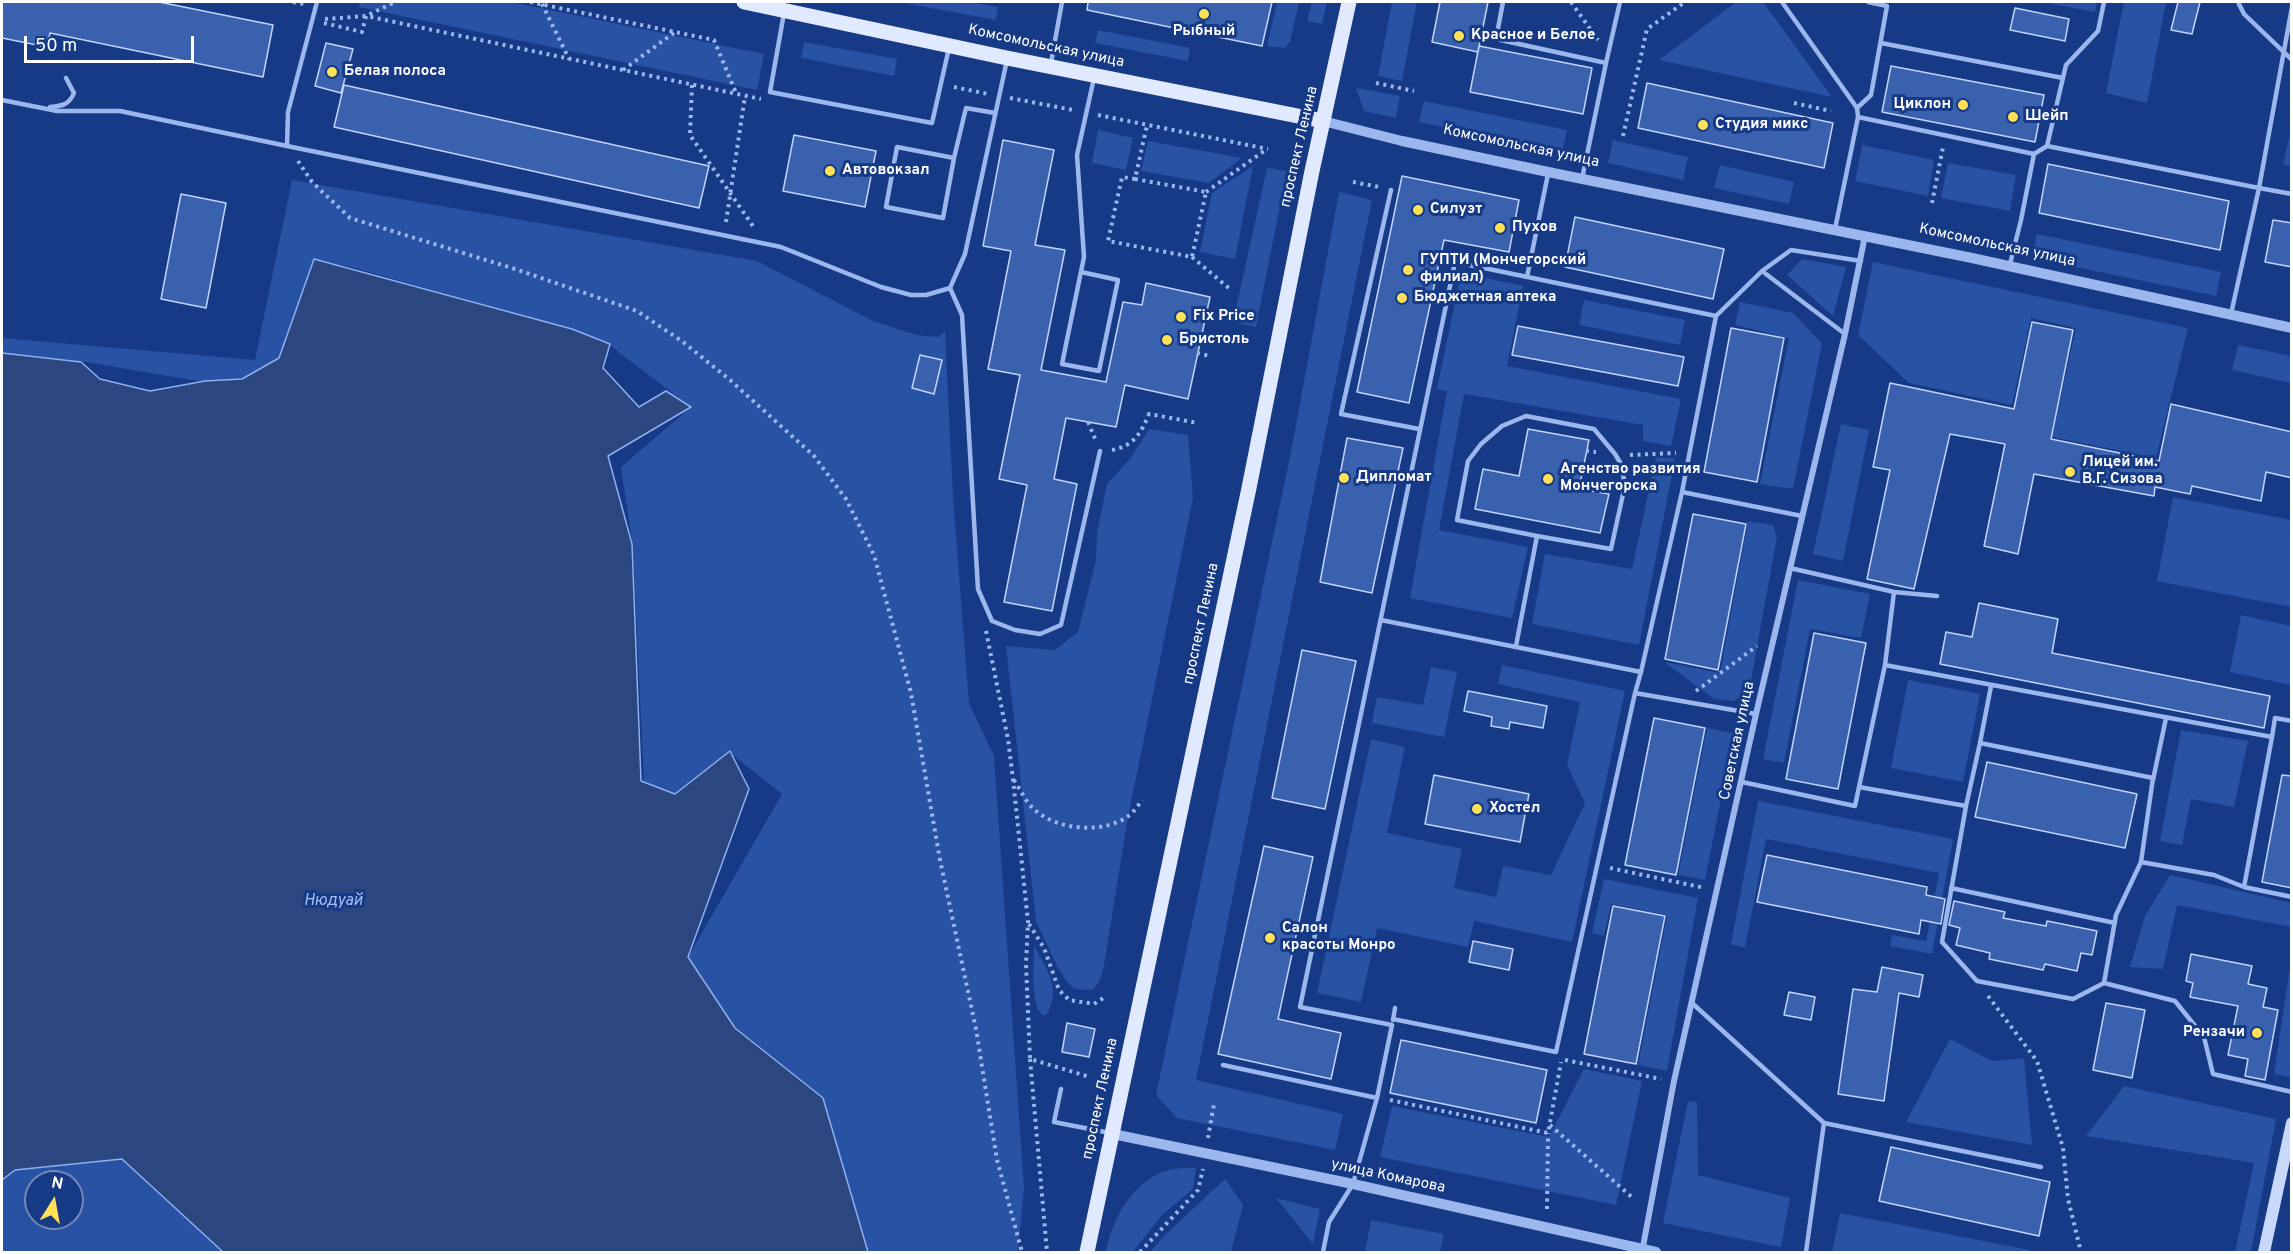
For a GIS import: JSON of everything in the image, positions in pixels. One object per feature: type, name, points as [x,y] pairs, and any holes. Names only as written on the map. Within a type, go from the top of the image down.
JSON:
[{"type":"main road","name":"Комсомольская улица","points":[[744,2],[1007,58],[1323,121]]},
{"type":"main road","name":"проспект Ленина","points":[[1087,1252],[1249,488],[1309,183],[1349,2]]},
{"type":"main road","points":[[2264,1252],[2292,1123]]},
{"type":"street","name":"Комсомольская улица","points":[[1323,121],[1548,172],[1835,229],[2292,328]]},
{"type":"street","name":"Советская улица","points":[[1642,1251],[1674,1081],[1756,714],[1845,334],[1865,236]]},
{"type":"street","name":"улица Комарова","points":[[1113,1134],[1353,1184],[1642,1251],[1656,1252]]},
{"type":"lane","points":[[287,146],[288,112],[317,2]]},
{"type":"lane","points":[[1050,66],[1062,2]]},
{"type":"lane","points":[[1503,2],[1496,39],[1606,63]]},
{"type":"lane","points":[[1582,179],[1620,2]]},
{"type":"lane","points":[[1782,2],[1857,108],[1858,117],[1835,229]]},
{"type":"lane","points":[[1857,108],[1871,94],[1888,4],[1868,2]]},
{"type":"lane","points":[[2047,146],[2066,65],[2098,31],[2104,2]]},
{"type":"lane","points":[[2238,2],[2244,14],[2292,60]]},
{"type":"lane","points":[[2231,314],[2259,188],[2292,7]]},
{"type":"lane","points":[[785,11],[770,92],[932,123],[950,45]]},
{"type":"lane","points":[[1881,43],[2063,78]]},
{"type":"lane","points":[[2,100],[57,111],[120,111],[781,247],[881,287],[910,296],[926,296],[950,288],[965,254],[1007,58]]},
{"type":"lane","points":[[1081,272],[1118,280],[1099,371],[1062,364],[1084,256],[1077,155],[1095,75]]},
{"type":"lane","points":[[43,108],[66,105],[71,101],[74,93],[66,78]]},
{"type":"lane","points":[[954,158],[897,147],[886,207],[943,218],[966,108],[995,113]]},
{"type":"lane","points":[[1858,117],[2034,154],[2047,146],[2292,194]]},
{"type":"lane","points":[[2009,267],[2034,154]]},
{"type":"lane","points":[[1527,277],[1548,172]]},
{"type":"lane","points":[[1391,190],[1341,414],[1419,429]]},
{"type":"lane","points":[[1393,1019],[1556,1052],[1682,492],[1716,316],[1762,271],[1791,250],[1861,261]]},
{"type":"lane","points":[[1392,1026],[1300,1007],[1455,262],[1716,316]]},
{"type":"lane","points":[[1762,271],[1845,334]]},
{"type":"lane","points":[[950,288],[962,315],[978,589],[992,621],[1015,630],[1040,634],[1061,625],[1100,451]]},
{"type":"lane","points":[[1526,416],[1594,429],[1621,464],[1625,485],[1611,549],[1537,536],[1457,520],[1468,461],[1481,444],[1502,426],[1526,416]]},
{"type":"lane","points":[[1682,492],[1802,516]]},
{"type":"lane","points":[[1516,646],[1537,536]]},
{"type":"lane","points":[[1790,568],[1894,592],[1937,596]]},
{"type":"lane","points":[[1742,782],[1855,806],[1885,665],[1894,592]]},
{"type":"lane","points":[[1380,620],[1641,672]]},
{"type":"lane","points":[[1885,665],[2272,737]]},
{"type":"lane","points":[[1991,686],[1941,942],[1977,981],[2073,999],[2104,983],[2175,1001],[2204,1037],[2213,1074],[2292,1092]]},
{"type":"lane","points":[[1635,693],[1756,714]]},
{"type":"lane","points":[[2104,983],[2116,915],[2141,862],[2153,778],[2166,718]]},
{"type":"lane","points":[[2244,887],[2275,718],[2292,721]]},
{"type":"lane","points":[[1980,743],[2153,778]]},
{"type":"lane","points":[[1859,787],[1966,806]]},
{"type":"lane","points":[[2141,862],[2214,875],[2244,887],[2292,897]]},
{"type":"lane","points":[[1951,888],[2115,923]]},
{"type":"lane","points":[[1692,1003],[1824,1123],[2041,1167]]},
{"type":"lane","points":[[1323,1252],[1329,1222],[1353,1184],[1377,1098],[1395,1008]]},
{"type":"lane","points":[[1223,1065],[1377,1098]]},
{"type":"lane","points":[[1061,1089],[1054,1122],[1113,1134]]},
{"type":"lane","points":[[1806,1252],[1824,1123]]},
{"type":"path","points":[[366,16],[395,2]]},
{"type":"path","points":[[530,2],[714,40],[736,94]]},
{"type":"path","points":[[1571,2],[1608,54]]},
{"type":"path","points":[[1623,136],[1647,29],[1685,2]]},
{"type":"path","points":[[542,4],[569,59]]},
{"type":"path","points":[[312,20],[362,32],[366,16]]},
{"type":"path","points":[[312,20],[366,16],[768,100]]},
{"type":"path","points":[[623,70],[675,32]]},
{"type":"path","points":[[1376,83],[1414,91]]},
{"type":"path","points":[[692,85],[690,135],[765,244]]},
{"type":"path","points":[[724,236],[745,96]]},
{"type":"path","points":[[1794,103],[1831,111]]},
{"type":"path","points":[[1135,179],[1147,125]]},
{"type":"path","points":[[1932,202],[1946,135]]},
{"type":"path","points":[[287,146],[312,182],[350,218],[515,269],[637,311],[683,342],[730,380],[814,456],[846,499],[874,555],[911,693],[940,860],[976,1029],[997,1160],[1022,1252]]},
{"type":"path","points":[[1192,257],[1206,192],[1268,149]]},
{"type":"path","points":[[1206,192],[1122,177],[1108,241],[1192,257],[1231,290]]},
{"type":"path","points":[[1353,182],[1391,190]]},
{"type":"path","points":[[1197,353],[1210,356]]},
{"type":"path","points":[[1088,422],[1100,451],[1128,446],[1140,435],[1149,414],[1198,423]]},
{"type":"path","points":[[1586,451],[1643,456],[1670,452],[1689,456]]},
{"type":"path","points":[[985,624],[1008,739],[1028,922],[1026,964],[1030,1059],[1047,1252]]},
{"type":"path","points":[[1682,701],[1775,633]]},
{"type":"path","points":[[1013,779],[1033,809],[1047,819],[1063,825],[1092,828],[1113,824],[1128,817],[1142,800]]},
{"type":"path","points":[[1597,866],[1718,890]]},
{"type":"path","points":[[1028,922],[1044,948],[1059,990],[1069,1000],[1094,1004],[1105,997]]},
{"type":"path","points":[[1977,981],[2037,1061],[2063,1148],[2068,1199],[2081,1252]]},
{"type":"path","points":[[1030,1059],[1090,1077]]},
{"type":"path","points":[[1547,1209],[1548,1133],[1562,1059],[1674,1081]]},
{"type":"path","points":[[1377,1098],[1548,1133]]},
{"type":"path","points":[[1140,1252],[1198,1190],[1214,1104]]},
{"type":"path","points":[[1549,1125],[1634,1199]]},
{"type":"shaded area","points":[[360,2],[511,2],[764,54],[757,90],[359,7]]},
{"type":"shaded area","points":[[898,2],[969,2],[998,7],[996,20]]},
{"type":"shaded area","points":[[1277,2],[1299,2],[1290,42],[1285,48],[1267,46]]},
{"type":"shaded area","points":[[1312,2],[1327,2],[1322,24],[1307,21]]},
{"type":"shaded area","points":[[1392,2],[1417,2],[1402,81],[1378,76]]},
{"type":"shaded area","points":[[1736,2],[1763,2],[1832,97],[1659,60]]},
{"type":"shaded area","points":[[2041,2],[2097,2],[2095,12]]},
{"type":"shaded area","points":[[2124,2],[2166,2],[2147,103],[2106,93]]},
{"type":"shaded area","points":[[1098,30],[1190,48],[1188,61],[1095,43]]},
{"type":"shaded area","points":[[804,42],[897,59],[894,76],[801,58]]},
{"type":"shaded area","points":[[1356,88],[1400,96],[1396,118],[1364,111]]},
{"type":"shaded area","points":[[1424,101],[1567,130],[1562,153],[1419,122]]},
{"type":"shaded area","points":[[2291,128],[2291,166],[2283,165]]},
{"type":"shaded area","points":[[1098,130],[1133,138],[1126,170],[1092,163]]},
{"type":"shaded area","points":[[1613,140],[1688,157],[1683,180],[1608,163]]},
{"type":"shaded area","points":[[1148,141],[1242,158],[1209,183],[1141,171]]},
{"type":"shaded area","points":[[1862,145],[1934,160],[1928,196],[1855,181]]},
{"type":"shaded area","points":[[1948,163],[2016,175],[2010,211],[1941,198]]},
{"type":"shaded area","points":[[1720,165],[1794,182],[1789,204],[1714,188]]},
{"type":"shaded area","points":[[1253,166],[1235,259],[1200,252],[1212,193]]},
{"type":"shaded area","points":[[1267,168],[1287,171],[1256,327],[1233,322]]},
{"type":"shaded area","points":[[292,180],[757,261],[873,321],[916,335],[938,337],[945,331],[953,497],[969,703],[994,756],[1024,1188],[1018,1252],[868,1252],[823,1098],[735,1027],[688,957],[782,794],[730,753],[675,794],[644,782],[633,548],[621,467],[691,407],[604,341],[572,329],[351,267],[314,259],[279,358],[242,379],[203,382],[86,362],[2,353],[2,338],[255,360]]},
{"type":"shaded area","points":[[1339,192],[1372,200],[1196,1080],[1343,1114],[1335,1150],[1177,1118],[1156,1095],[1291,452]]},
{"type":"shaded area","points":[[2037,234],[2221,272],[2216,296],[2032,258]]},
{"type":"shaded area","points":[[1802,259],[1846,267],[1833,316],[1787,275]]},
{"type":"shaded area","points":[[1873,262],[2188,328],[2156,458],[2052,437],[2076,328],[2031,318],[2012,405],[1909,383],[1858,335]]},
{"type":"shaded area","points":[[1461,273],[1523,286],[1507,366],[1681,399],[1671,446],[1643,441],[1643,425],[1464,394],[1439,530],[1528,547],[1512,618],[1410,598],[1447,391],[1437,389]]},
{"type":"shaded area","points":[[1584,300],[1685,320],[1680,345],[1579,325]]},
{"type":"shaded area","points":[[1740,302],[1793,313],[1822,343],[1793,489],[1760,484],[1789,338],[1735,325]]},
{"type":"shaded area","points":[[2238,345],[2291,356],[2291,383],[2232,370]]},
{"type":"shaded area","points":[[1841,424],[1869,430],[1843,561],[1813,554]]},
{"type":"shaded area","points":[[1149,429],[1188,435],[1193,498],[1128,817],[1104,965],[1100,980],[1093,990],[1074,989],[1058,968],[1036,921],[1006,646],[1055,650],[1078,632],[1096,560],[1097,532],[1107,484],[1130,459]]},
{"type":"shaded area","points":[[1656,457],[1675,459],[1639,645],[1532,624],[1545,554],[1632,569]]},
{"type":"shaded area","points":[[2173,497],[2291,520],[2291,607],[2157,581]]},
{"type":"shaded area","points":[[1748,521],[1773,525],[1777,537],[1749,691],[1733,701],[1714,699],[1664,662],[1720,673]]},
{"type":"shaded area","points":[[1798,580],[1870,594],[1861,638],[1810,629],[1784,763],[1763,759]]},
{"type":"shaded area","points":[[2241,615],[2291,626],[2291,685],[2230,672]]},
{"type":"shaded area","points":[[1502,665],[1625,691],[1572,942],[1474,921],[1468,947],[1377,928],[1361,1002],[1317,993],[1371,739],[1405,747],[1387,833],[1462,849],[1454,888],[1496,897],[1503,866],[1551,875],[1585,803],[1567,765],[1580,702],[1498,684]]},
{"type":"shaded area","points":[[1431,667],[1457,672],[1444,737],[1372,723],[1377,697],[1423,705]]},
{"type":"shaded area","points":[[1908,680],[1980,694],[1963,782],[1891,768]]},
{"type":"shaded area","points":[[1707,728],[1734,733],[1705,880],[1678,875]]},
{"type":"shaded area","points":[[2181,730],[2248,741],[2234,807],[2191,799],[2182,845],[2160,841]]},
{"type":"shaded area","points":[[1758,801],[1953,839],[1932,954],[1890,946],[1892,935],[1926,941],[1939,873],[1766,839],[1745,948],[1731,944]]},
{"type":"shaded area","points":[[2170,875],[2291,903],[2291,927],[2177,905],[2163,969],[2130,967],[2145,916]]},
{"type":"shaded area","points":[[1604,879],[1698,898],[1667,1071],[1638,1065],[1667,915],[1611,904],[1604,936],[1592,933]]},
{"type":"shaded area","points":[[1034,945],[1048,971],[1053,988],[1051,1006],[1046,1015],[1042,1015],[1036,1002],[1033,982]]},
{"type":"shaded area","points":[[2291,960],[2292,1077],[2274,1074]]},
{"type":"shaded area","points":[[1950,1039],[1992,1061],[2024,1058],[2032,1145],[1906,1122]]},
{"type":"shaded area","points":[[1584,1069],[1642,1081],[1616,1205],[1380,1157],[1392,1106],[1549,1137]]},
{"type":"shaded area","points":[[2124,1086],[2276,1119],[2251,1252],[2235,1252],[2254,1163],[2086,1136]]},
{"type":"shaded area","points":[[1688,1101],[1697,1102],[1698,1175],[1790,1198],[1781,1247],[1663,1223]]},
{"type":"shaded area","points":[[122,1159],[223,1252],[2,1252],[2,1180],[15,1170]]},
{"type":"shaded area","points":[[1196,1168],[1193,1189],[1161,1216],[1133,1252],[1106,1252],[1119,1214],[1126,1202],[1144,1183],[1168,1170]]},
{"type":"shaded area","points":[[1225,1179],[1243,1205],[1231,1252],[1150,1252],[1166,1234]]},
{"type":"shaded area","points":[[1276,1198],[1320,1209],[1313,1244]]},
{"type":"shaded area","points":[[1840,1213],[2040,1252],[1832,1252]]},
{"type":"shaded area","points":[[1371,1220],[1444,1234],[1440,1252],[1365,1252]]},
{"type":"water","name":"Нюдуай","points":[[314,259],[572,329],[610,344],[603,368],[639,407],[666,391],[691,407],[608,456],[632,544],[641,781],[675,794],[730,751],[749,789],[688,957],[735,1028],[823,1098],[868,1252],[223,1252],[122,1159],[15,1170],[2,1180],[2,353],[81,362],[100,379],[150,391],[205,381],[242,379],[279,358]]},
{"type":"building","points":[[2,2],[159,2],[273,25],[263,77],[50,33],[47,47],[2,38]]},
{"type":"building","points":[[1088,2],[1272,2],[1262,46],[1087,10]]},
{"type":"building","points":[[1440,2],[1488,2],[1478,52],[1432,42]]},
{"type":"building","points":[[2178,2],[2200,2],[2192,34],[2171,30]]},
{"type":"building","points":[[2015,8],[2069,19],[2065,41],[2010,30]]},
{"type":"building","points":[[326,43],[353,49],[341,93],[315,86]]},
{"type":"building","points":[[1479,46],[1592,68],[1583,114],[1470,92]]},
{"type":"building","name":"Циклон","points":[[1891,66],[2044,95],[2035,142],[1882,112]]},
{"type":"building","points":[[1647,83],[1833,123],[1824,168],[1638,128]]},
{"type":"building","points":[[344,85],[709,166],[699,208],[334,127]]},
{"type":"building","name":"Автовокзал","points":[[794,135],[876,151],[865,207],[783,191]]},
{"type":"building","points":[[1003,140],[1054,150],[1035,245],[1065,250],[1041,370],[1106,382],[1123,302],[1142,305],[1146,283],[1210,297],[1188,399],[1125,385],[1116,427],[1066,418],[1054,479],[1077,484],[1052,611],[1004,602],[1027,485],[999,479],[1020,375],[988,369],[1011,251],[983,246]]},
{"type":"building","points":[[2048,164],[2229,201],[2220,250],[2039,213]]},
{"type":"building","points":[[1402,176],[1519,200],[1509,252],[1444,240],[1409,403],[1357,392]]},
{"type":"building","points":[[181,194],[226,203],[206,308],[161,299]]},
{"type":"building","points":[[1575,217],[1724,249],[1713,299],[1565,267]]},
{"type":"building","points":[[2273,220],[2292,223],[2292,267],[2265,262]]},
{"type":"building","points":[[2032,322],[2073,330],[2051,439],[2159,461],[2171,404],[2292,432],[2292,478],[2266,472],[2261,501],[2192,486],[2190,494],[2155,487],[2154,496],[2034,474],[2018,554],[1984,546],[2005,444],[1950,434],[1914,589],[1867,579],[1890,470],[1873,467],[1890,383],[2014,409]]},
{"type":"building","points":[[1518,326],[1684,357],[1678,386],[1512,355]]},
{"type":"building","points":[[1731,328],[1784,338],[1757,482],[1704,472]]},
{"type":"building","points":[[920,355],[942,360],[934,394],[912,388]]},
{"type":"building","points":[[1528,429],[1589,440],[1579,489],[1609,494],[1600,533],[1475,509],[1483,469],[1519,476]]},
{"type":"building","points":[[1347,438],[1403,448],[1372,593],[1320,582]]},
{"type":"building","points":[[1693,514],[1746,524],[1718,670],[1665,659]]},
{"type":"building","points":[[1979,603],[2058,619],[2052,653],[2270,696],[2264,728],[1940,664],[1946,632],[1972,637]]},
{"type":"building","points":[[1814,633],[1866,643],[1838,789],[1786,779]]},
{"type":"building","points":[[1302,650],[1356,661],[1325,809],[1272,798]]},
{"type":"building","points":[[1468,691],[1547,706],[1543,728],[1510,722],[1509,729],[1491,726],[1492,717],[1464,711]]},
{"type":"building","points":[[1654,718],[1705,728],[1676,875],[1625,865]]},
{"type":"building","points":[[1987,762],[2137,794],[2125,848],[1975,817]]},
{"type":"building","name":"Хостел","points":[[1434,775],[1529,794],[1520,842],[1425,824]]},
{"type":"building","points":[[2282,775],[2292,776],[2292,888],[2262,882]]},
{"type":"building","name":"Салон красоты Монро","points":[[1264,846],[1313,857],[1278,1019],[1341,1033],[1331,1079],[1218,1054]]},
{"type":"building","points":[[1767,855],[1927,887],[1926,895],[1945,899],[1941,924],[1921,920],[1919,934],[1757,902]]},
{"type":"building","points":[[1954,901],[2005,912],[2003,918],[2046,926],[2047,921],[2097,931],[2092,955],[2081,953],[2077,971],[2045,964],[2043,970],[1989,959],[1990,953],[1956,945],[1960,928],[1949,925]]},
{"type":"building","points":[[1613,906],[1665,916],[1636,1064],[1584,1054]]},
{"type":"building","points":[[1473,941],[1513,949],[1509,970],[1469,962]]},
{"type":"building","points":[[2191,954],[2252,966],[2248,984],[2267,988],[2263,1007],[2278,1010],[2265,1080],[2245,1076],[2248,1059],[2228,1055],[2238,1006],[2190,997],[2193,983],[2186,981]]},
{"type":"building","points":[[1882,967],[1923,975],[1919,997],[1899,993],[1884,1101],[1838,1094],[1853,989],[1877,992]]},
{"type":"building","points":[[1789,992],[1815,997],[1811,1020],[1784,1015]]},
{"type":"building","points":[[2106,1003],[2145,1010],[2132,1078],[2093,1070]]},
{"type":"building","points":[[1067,1023],[1095,1029],[1089,1057],[1062,1052]]},
{"type":"building","points":[[1401,1040],[1547,1070],[1536,1123],[1390,1093]]},
{"type":"building","points":[[1891,1147],[2050,1182],[2039,1236],[1879,1201]]},
{"type":"place","name":"Рыбный","points":[[1204,14]]},
{"type":"place","name":"Красное и Белое","points":[[1459,36]]},
{"type":"place","name":"Белая полоса","points":[[332,72]]},
{"type":"place","name":"Циклон","points":[[1963,105]]},
{"type":"place","name":"Шейп","points":[[2013,117]]},
{"type":"place","name":"Студия микс","points":[[1703,125]]},
{"type":"place","name":"Автовокзал","points":[[830,171]]},
{"type":"place","name":"Силуэт","points":[[1418,210]]},
{"type":"place","name":"Пухов","points":[[1500,228]]},
{"type":"place","name":"ГУПТИ (Мончегорский филиал)","points":[[1408,270]]},
{"type":"place","name":"Бюджетная аптека","points":[[1402,298]]},
{"type":"place","name":"Fix Price","points":[[1181,317]]},
{"type":"place","name":"Бристоль","points":[[1167,340]]},
{"type":"place","name":"Лицей им. В.Г. Сизова","points":[[2070,472]]},
{"type":"place","name":"Дипломат","points":[[1344,478]]},
{"type":"place","name":"Агенство развития Мончегорска","points":[[1548,479]]},
{"type":"place","name":"Хостел","points":[[1477,809]]},
{"type":"place","name":"Салон красоты Монро","points":[[1270,938]]},
{"type":"place","name":"Рензачи","points":[[2257,1033]]}]
